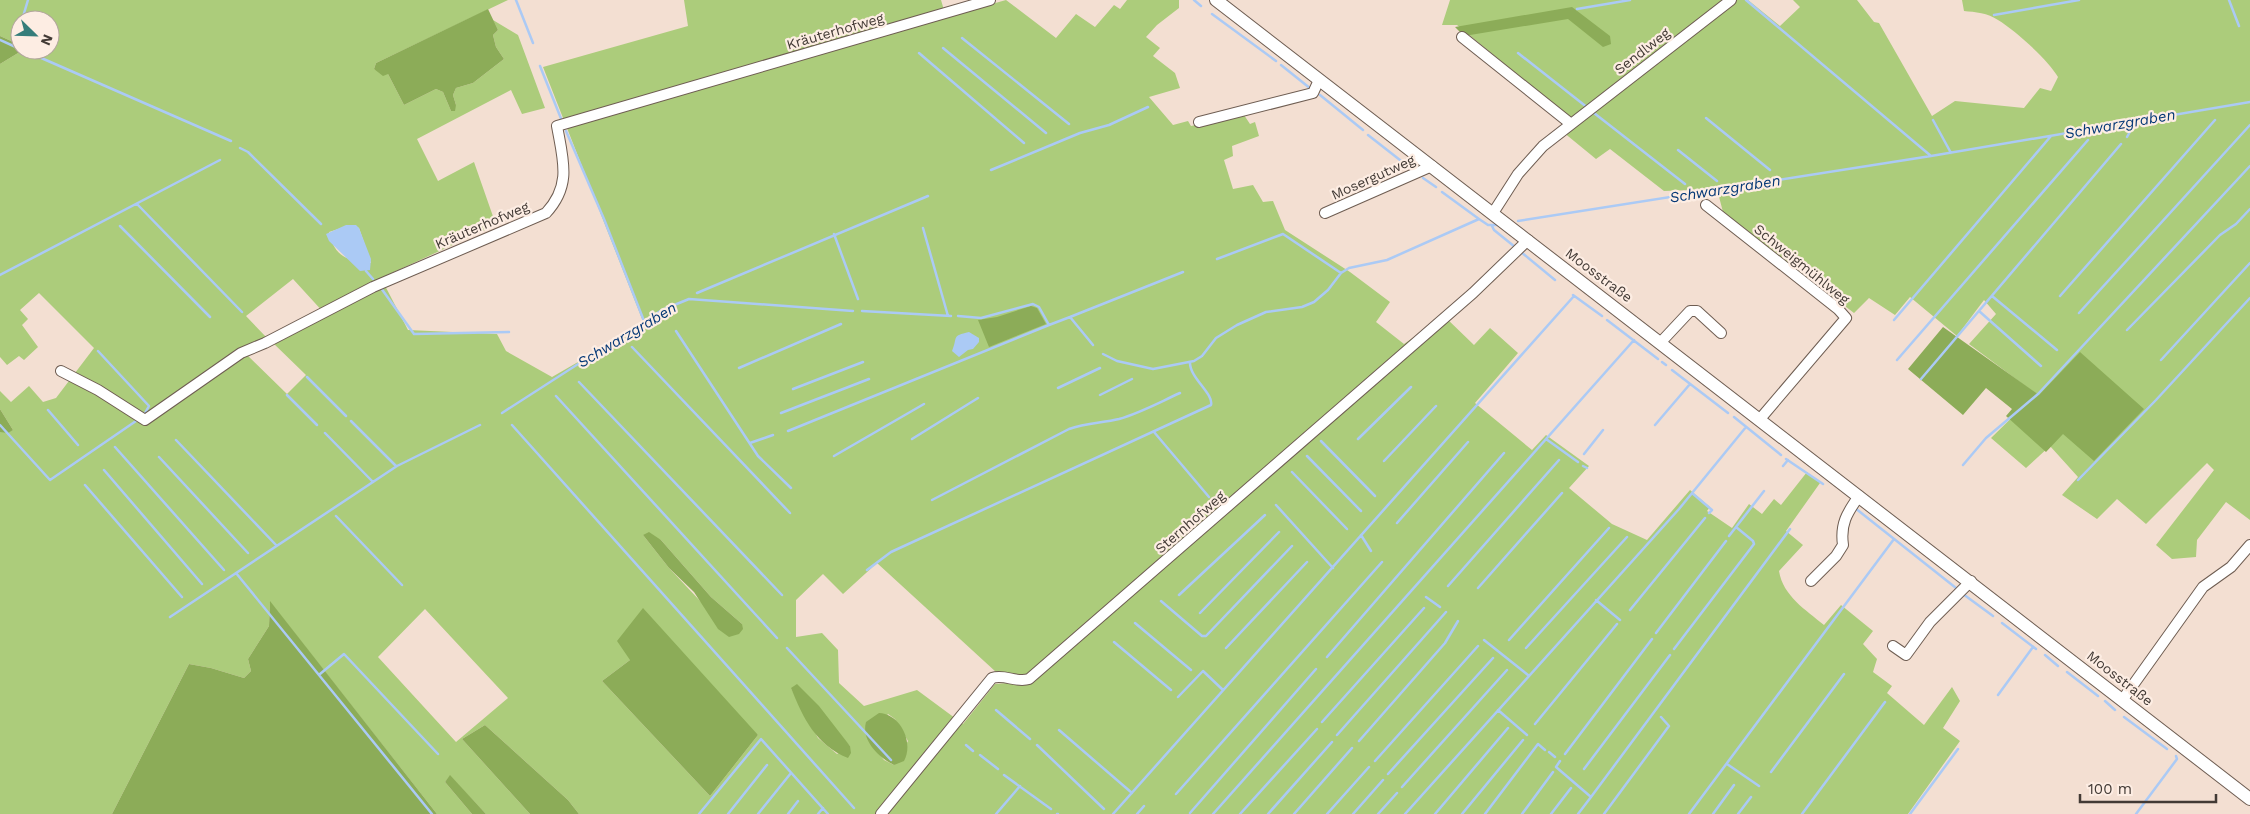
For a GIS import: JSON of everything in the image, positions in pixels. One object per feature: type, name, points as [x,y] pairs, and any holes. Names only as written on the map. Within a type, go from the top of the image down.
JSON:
[{"type":"street","name":"Kräuterhofweg","points":[[61,371],[98,390],[145,420],[241,353],[266,343],[373,286],[546,212],[556,202],[564,182],[564,168],[556,126],[990,0]]},
{"type":"street","name":"Moosstraße","points":[[1216,0],[2250,799]]},
{"type":"street","name":"Sendlweg","points":[[1492,213],[1518,174],[1543,146],[1730,0]]},
{"type":"street","points":[[1462,37],[1571,124]]},
{"type":"street","points":[[1199,122],[1313,93],[1319,80]]},
{"type":"street","name":"Mosergutweg","points":[[1325,213],[1432,166]]},
{"type":"street","name":"Schweigmühlweg","points":[[1706,206],[1838,309],[1846,318],[1843,324],[1760,419]]},
{"type":"street","name":"Sternhofweg","points":[[881,814],[992,678],[999,676],[1020,682],[1034,675],[1473,294],[1528,240]]},
{"type":"street","points":[[1661,342],[1690,311],[1696,311],[1721,334]]},
{"type":"street","points":[[1811,582],[1844,545],[1841,530],[1846,515],[1859,496]]},
{"type":"street","points":[[2123,699],[2203,587],[2231,568],[2250,546]]},
{"type":"street","points":[[1893,646],[1906,655],[1930,622],[1970,581]]},
{"type":"green space","points":[[0,0],[508,0],[376,63],[374,69],[388,74],[404,105],[436,89],[443,92],[451,111],[456,105],[453,95],[456,88],[473,83],[504,59],[496,47],[493,35],[498,30],[493,20],[518,35],[545,108],[522,114],[511,90],[417,139],[438,181],[474,162],[496,225],[381,278],[408,330],[497,334],[506,351],[552,377],[644,324],[543,67],[688,26],[684,0],[941,0],[946,17],[1006,0],[1056,38],[1076,14],[1095,27],[1114,5],[1120,9],[1127,0],[1179,0],[1179,8],[1157,25],[1146,37],[1160,48],[1153,56],[1175,73],[1180,88],[1149,97],[1173,125],[1188,121],[1191,126],[1244,115],[1250,124],[1255,122],[1259,136],[1232,146],[1233,156],[1224,160],[1233,189],[1253,185],[1263,202],[1273,201],[1285,230],[1350,272],[1390,302],[1376,322],[1404,344],[1444,316],[1474,345],[1490,328],[1518,353],[1475,403],[1532,450],[1546,435],[1589,466],[1569,488],[1612,524],[1647,540],[1690,490],[1710,507],[1707,511],[1732,528],[1749,504],[1762,514],[1774,499],[1781,505],[1807,472],[1820,483],[1786,531],[1803,545],[1779,571],[1785,588],[1796,602],[1824,625],[1841,605],[1873,631],[1863,644],[1877,659],[1873,672],[1892,686],[1887,693],[1924,725],[1952,687],[1960,701],[1943,728],[1960,741],[1908,814],[579,814],[568,800],[485,725],[462,739],[530,814],[486,814],[450,776],[445,782],[472,814],[437,814],[270,602],[269,626],[248,659],[251,671],[244,678],[211,668],[189,664],[112,814],[0,814],[0,432],[13,430],[0,409],[0,391],[11,402],[29,386],[43,402],[56,398],[94,348],[39,293],[20,310],[28,319],[22,325],[38,347],[24,360],[19,356],[7,365],[0,357],[0,64],[10,58],[10,60],[60,60],[60,10],[10,10],[10,40],[0,36]],"holes":[[[351,225],[359,228],[371,263],[355,261],[343,256],[335,247],[329,232]],[[293,279],[325,314],[271,341],[306,375],[287,394],[242,350],[267,338],[246,316]],[[643,535],[661,540],[711,597],[742,624],[702,603],[669,568]],[[877,563],[1008,683],[995,684],[963,724],[917,690],[864,706],[839,683],[838,650],[822,633],[796,637],[796,600],[823,574],[843,594]],[[425,609],[508,698],[456,742],[378,657]],[[630,660],[758,735],[710,796],[602,681]],[[791,688],[850,746],[837,754],[818,738]],[[888,714],[895,719],[908,741],[894,765],[884,760],[868,740]]]},
{"type":"green space","points":[[1450,0],[1748,0],[1780,26],[1800,7],[1793,0],[1857,0],[1874,22],[1879,23],[1932,116],[1955,101],[2024,108],[2040,88],[2051,91],[2058,77],[2040,55],[2013,31],[1990,16],[1964,11],[1962,0],[2250,0],[2250,520],[2226,502],[2197,540],[2196,557],[2172,559],[2156,545],[2214,470],[2207,463],[2146,524],[2117,499],[2097,519],[2062,495],[2078,477],[2050,446],[2026,468],[1991,438],[2036,394],[1969,344],[1996,314],[1984,300],[1957,336],[1910,297],[1895,315],[1869,298],[1854,313],[1723,212],[1717,189],[1664,191],[1610,149],[1596,159],[1563,132],[1570,118],[1457,25],[1442,25]]},
{"type":"green space","points":[[1572,7],[1610,36],[1611,44],[1603,47],[1568,19],[1464,36],[1455,27]]},
{"type":"green space","points":[[488,9],[498,30],[493,35],[496,47],[504,59],[473,83],[456,88],[453,95],[456,105],[455,111],[451,111],[443,92],[436,89],[404,105],[388,74],[383,76],[374,69],[376,63]]},
{"type":"green space","points":[[0,36],[10,40],[10,58],[0,64]]},
{"type":"green space","points":[[1031,306],[1037,308],[1046,324],[989,347],[978,320],[997,317]]},
{"type":"green space","points":[[1943,327],[2039,395],[2080,352],[2144,409],[2094,461],[2063,434],[2046,452],[2006,416],[2012,409],[1986,388],[1963,415],[1908,369]]},
{"type":"green space","points":[[0,409],[13,430],[8,433],[0,432]]},
{"type":"green space","points":[[649,532],[661,540],[711,597],[742,624],[743,629],[739,634],[729,637],[718,629],[694,592],[669,568],[643,535]]},
{"type":"green space","points":[[270,601],[437,814],[112,814],[189,664],[211,668],[244,678],[251,671],[248,659],[269,626]]},
{"type":"green space","points":[[643,608],[758,735],[710,796],[602,681],[630,660],[617,641]]},
{"type":"green space","points":[[797,684],[819,706],[850,746],[851,753],[848,758],[827,746],[812,729],[800,710],[791,688]]},
{"type":"green space","points":[[879,713],[894,718],[904,731],[907,754],[904,761],[894,765],[877,753],[866,735],[866,722]]},
{"type":"green space","points":[[485,725],[568,800],[579,814],[530,814],[462,739]]},
{"type":"green space","points":[[450,775],[486,814],[472,814],[445,782]]},
{"type":"water","points":[[346,225],[356,225],[359,228],[371,259],[370,270],[360,271],[329,241],[326,234]]},
{"type":"water","points":[[969,332],[979,338],[979,342],[973,349],[968,350],[959,357],[952,351],[956,338]]},
{"type":"waterway","points":[[25,10],[28,0]]},
{"type":"waterway","points":[[516,0],[533,43]]},
{"type":"waterway","points":[[1194,0],[1201,6]]},
{"type":"waterway","points":[[1577,9],[1630,0]]},
{"type":"waterway","name":"Schwarzgraben","points":[[1746,0],[1931,156]]},
{"type":"waterway","points":[[1994,15],[2079,0]]},
{"type":"waterway","points":[[2229,0],[2239,26]]},
{"type":"waterway","points":[[1212,14],[1276,61]]},
{"type":"waterway","points":[[962,38],[1069,124]]},
{"type":"waterway","points":[[0,40],[10,44]]},
{"type":"waterway","points":[[943,48],[1046,133]]},
{"type":"waterway","points":[[919,53],[1024,143]]},
{"type":"waterway","points":[[1518,53],[1588,108]]},
{"type":"waterway","points":[[46,60],[231,141]]},
{"type":"waterway","points":[[1281,65],[1311,89]]},
{"type":"waterway","points":[[540,66],[562,121]]},
{"type":"waterway","points":[[1320,95],[1363,130]]},
{"type":"waterway","name":"Schwarzgraben","points":[[1518,221],[1931,156],[2250,102]]},
{"type":"waterway","points":[[991,170],[1080,133],[1109,125],[1148,107]]},
{"type":"waterway","points":[[1594,113],[1685,184]]},
{"type":"waterway","points":[[1706,118],[1770,170]]},
{"type":"waterway","points":[[1933,120],[1951,153]]},
{"type":"waterway","points":[[2060,296],[2215,120]]},
{"type":"waterway","points":[[2127,137],[2136,121]]},
{"type":"waterway","points":[[2079,313],[2250,125]]},
{"type":"waterway","points":[[566,131],[604,219],[644,321]]},
{"type":"waterway","points":[[1368,135],[1414,171]]},
{"type":"waterway","points":[[1894,320],[2051,136]]},
{"type":"waterway","points":[[1897,360],[2088,140]]},
{"type":"waterway","points":[[1921,379],[2121,144]]},
{"type":"waterway","points":[[240,148],[248,152],[321,224]]},
{"type":"waterway","points":[[1678,150],[1717,181]]},
{"type":"waterway","points":[[0,275],[220,160]]},
{"type":"waterway","points":[[1963,465],[1986,438],[2038,394],[2250,166]]},
{"type":"waterway","points":[[1423,178],[1436,187]]},
{"type":"waterway","points":[[1442,192],[1479,219]]},
{"type":"waterway","points":[[697,293],[928,196]]},
{"type":"waterway","points":[[137,204],[242,312]]},
{"type":"waterway","points":[[2127,330],[2220,235],[2236,224],[2250,209]]},
{"type":"waterway","name":"Schwarzgraben","points":[[1103,354],[1117,361],[1153,369],[1194,361],[1202,356],[1216,338],[1237,325],[1266,312],[1302,307],[1314,302],[1328,290],[1341,273],[1349,268],[1387,260],[1479,219],[1488,225],[1497,225]]},
{"type":"waterway","points":[[120,226],[210,317]]},
{"type":"waterway","points":[[1492,226],[1494,230],[1515,247]]},
{"type":"waterway","points":[[923,228],[948,316]]},
{"type":"waterway","points":[[834,234],[858,299]]},
{"type":"waterway","points":[[1217,259],[1283,234],[1341,273]]},
{"type":"waterway","points":[[1521,252],[1555,280]]},
{"type":"waterway","points":[[2161,360],[2250,263]]},
{"type":"waterway","points":[[366,271],[373,279]]},
{"type":"waterway","points":[[1070,317],[1183,272]]},
{"type":"waterway","points":[[381,288],[414,334],[509,332]]},
{"type":"waterway","points":[[1573,295],[1602,316]]},
{"type":"waterway","points":[[1113,814],[1574,296]]},
{"type":"waterway","points":[[1992,296],[2057,350]]},
{"type":"waterway","points":[[2078,480],[2156,400],[2250,298]]},
{"type":"waterway","name":"Schwarzgraben","points":[[502,413],[662,310],[689,299],[853,311]]},
{"type":"waterway","name":"Schwarzgraben","points":[[958,316],[981,318],[1033,304],[1039,307],[1049,325],[1070,317],[1093,345]]},
{"type":"waterway","name":"Schwarzgraben","points":[[862,311],[951,316]]},
{"type":"waterway","points":[[1979,311],[2041,366]]},
{"type":"waterway","points":[[1607,320],[1658,359]]},
{"type":"waterway","points":[[739,368],[841,324]]},
{"type":"waterway","points":[[788,431],[1049,325]]},
{"type":"waterway","points":[[676,331],[758,456],[791,488]]},
{"type":"waterway","points":[[1213,814],[1634,340]]},
{"type":"waterway","points":[[632,347],[790,513]]},
{"type":"waterway","points":[[98,351],[149,406],[145,413]]},
{"type":"waterway","points":[[793,389],[863,362]]},
{"type":"waterway","points":[[1662,362],[1666,365]]},
{"type":"waterway","points":[[867,570],[891,552],[1211,405],[1209,396],[1191,369],[1190,363]]},
{"type":"waterway","points":[[1058,388],[1100,368]]},
{"type":"waterway","points":[[1672,370],[1728,413]]},
{"type":"waterway","points":[[307,377],[346,416]]},
{"type":"waterway","points":[[781,413],[869,379]]},
{"type":"waterway","points":[[1100,395],[1132,379]]},
{"type":"waterway","points":[[579,382],[782,595]]},
{"type":"waterway","points":[[1655,425],[1690,384]]},
{"type":"waterway","points":[[1358,439],[1411,387]]},
{"type":"waterway","points":[[932,500],[1069,429],[1127,417],[1180,393]]},
{"type":"waterway","points":[[287,395],[317,425]]},
{"type":"waterway","points":[[556,396],[777,638]]},
{"type":"waterway","points":[[912,439],[978,398]]},
{"type":"waterway","points":[[834,456],[924,404]]},
{"type":"waterway","points":[[1384,461],[1436,406]]},
{"type":"waterway","points":[[48,410],[78,445]]},
{"type":"waterway","points":[[1734,417],[1781,455]]},
{"type":"waterway","points":[[0,425],[50,480],[136,421]]},
{"type":"waterway","points":[[351,421],[396,466]]},
{"type":"waterway","points":[[170,617],[397,466],[480,425]]},
{"type":"waterway","points":[[512,425],[854,808]]},
{"type":"waterway","points":[[1405,814],[1679,509],[1746,427]]},
{"type":"waterway","points":[[1584,454],[1603,430]]},
{"type":"waterway","points":[[1154,432],[1209,497]]},
{"type":"waterway","points":[[325,433],[373,482]]},
{"type":"waterway","points":[[750,443],[773,435]]},
{"type":"waterway","points":[[1546,439],[1578,462]]},
{"type":"waterway","points":[[176,440],[276,545]]},
{"type":"waterway","points":[[1321,441],[1375,496]]},
{"type":"waterway","points":[[1397,523],[1468,442]]},
{"type":"waterway","points":[[115,447],[224,570]]},
{"type":"waterway","points":[[1327,657],[1504,453]]},
{"type":"waterway","points":[[1307,456],[1361,511]]},
{"type":"waterway","points":[[159,457],[248,553]]},
{"type":"waterway","points":[[1786,459],[1823,484]]},
{"type":"waterway","points":[[1448,586],[1559,460]]},
{"type":"waterway","points":[[1783,466],[1788,460]]},
{"type":"waterway","points":[[1583,466],[1587,468]]},
{"type":"waterway","points":[[104,470],[202,584]]},
{"type":"waterway","points":[[1292,472],[1347,529]]},
{"type":"waterway","points":[[85,485],[182,597]]},
{"type":"waterway","points":[[1729,536],[1764,491]]},
{"type":"waterway","points":[[1478,588],[1562,493]]},
{"type":"waterway","points":[[1692,493],[1712,510],[1709,513]]},
{"type":"waterway","points":[[1276,505],[1333,568]]},
{"type":"waterway","points":[[1855,508],[1956,588]]},
{"type":"waterway","points":[[1179,595],[1265,515]]},
{"type":"waterway","points":[[336,516],[402,585]]},
{"type":"waterway","points":[[1630,610],[1705,518]]},
{"type":"waterway","points":[[1674,649],[1754,544],[1736,527]]},
{"type":"waterway","points":[[1509,640],[1609,528]]},
{"type":"waterway","points":[[1591,797],[1790,529]]},
{"type":"waterway","points":[[1200,613],[1279,532]]},
{"type":"waterway","points":[[1361,535],[1371,551]]},
{"type":"waterway","points":[[1526,648],[1627,537]]},
{"type":"waterway","points":[[1689,814],[1894,539]]},
{"type":"waterway","points":[[1656,633],[1726,541]]},
{"type":"waterway","points":[[1161,601],[1202,636],[1206,636],[1292,546]]},
{"type":"waterway","points":[[1226,648],[1307,562]]},
{"type":"waterway","points":[[1176,794],[1382,562]]},
{"type":"waterway","points":[[236,573],[432,814]]},
{"type":"waterway","points":[[1963,594],[1993,616]]},
{"type":"waterway","points":[[1426,597],[1440,607]]},
{"type":"waterway","points":[[1596,600],[1620,620]]},
{"type":"waterway","points":[[1322,722],[1424,608]]},
{"type":"waterway","points":[[1337,735],[1446,612]]},
{"type":"waterway","points":[[1359,741],[1445,643],[1458,621]]},
{"type":"waterway","points":[[1135,623],[1191,670]]},
{"type":"waterway","points":[[2002,623],[2036,649]]},
{"type":"waterway","points":[[1535,724],[1617,624]]},
{"type":"waterway","points":[[1565,754],[1652,639]]},
{"type":"waterway","points":[[1484,640],[1528,675]]},
{"type":"waterway","points":[[1114,642],[1171,690]]},
{"type":"waterway","points":[[1375,761],[1478,646]]},
{"type":"waterway","points":[[1998,695],[2033,647]]},
{"type":"waterway","points":[[787,648],[891,760]]},
{"type":"waterway","points":[[320,674],[344,654],[438,754]]},
{"type":"waterway","points":[[1584,769],[1670,655]]},
{"type":"waterway","points":[[2045,655],[2058,666]]},
{"type":"waterway","points":[[1388,774],[1493,658]]},
{"type":"waterway","points":[[1190,813],[1316,669]]},
{"type":"waterway","points":[[1402,787],[1507,670]]},
{"type":"waterway","points":[[1178,697],[1203,671],[1223,690]]},
{"type":"waterway","points":[[2067,672],[2098,696]]},
{"type":"waterway","points":[[1771,772],[1844,674]]},
{"type":"waterway","points":[[2105,701],[2115,710]]},
{"type":"waterway","points":[[1802,814],[1885,702]]},
{"type":"waterway","points":[[996,710],[1030,739]]},
{"type":"waterway","points":[[1498,710],[1527,735]]},
{"type":"waterway","points":[[1604,814],[1669,726],[1661,717]]},
{"type":"waterway","points":[[2124,717],[2167,749]]},
{"type":"waterway","points":[[1435,814],[1508,728]]},
{"type":"waterway","points":[[1240,814],[1317,729]]},
{"type":"waterway","points":[[1059,730],[1132,793]]},
{"type":"waterway","points":[[699,814],[761,739],[828,814]]},
{"type":"waterway","points":[[1462,814],[1523,740]]},
{"type":"waterway","points":[[1268,814],[1332,742]]},
{"type":"waterway","points":[[1485,814],[1538,744],[1545,750]]},
{"type":"waterway","points":[[966,745],[973,751]]},
{"type":"waterway","points":[[1037,745],[1104,809]]},
{"type":"waterway","points":[[1294,814],[1352,748]]},
{"type":"waterway","points":[[1910,814],[1958,749]]},
{"type":"waterway","points":[[1549,752],[1555,757]]},
{"type":"waterway","points":[[980,755],[998,769]]},
{"type":"waterway","points":[[2136,814],[2177,759],[2176,756]]},
{"type":"waterway","points":[[1560,761],[1556,767],[1591,797],[1578,814]]},
{"type":"waterway","points":[[1727,764],[1759,786]]},
{"type":"waterway","points":[[728,814],[767,765]]},
{"type":"waterway","points":[[1327,814],[1369,767]]},
{"type":"waterway","points":[[1522,814],[1553,772]]},
{"type":"waterway","points":[[758,814],[791,773]]},
{"type":"waterway","points":[[1004,775],[1051,809]]},
{"type":"waterway","points":[[1353,814],[1383,780]]},
{"type":"waterway","points":[[1713,814],[1734,785]]},
{"type":"waterway","points":[[996,814],[1020,786]]},
{"type":"waterway","points":[[1551,814],[1571,788]]},
{"type":"waterway","points":[[1378,814],[1397,793]]},
{"type":"waterway","points":[[1738,814],[1751,797]]},
{"type":"waterway","points":[[788,814],[798,801]]},
{"type":"waterway","points":[[1137,814],[1144,806]]},
{"type":"waterway","points":[[818,814],[823,808]]}]
